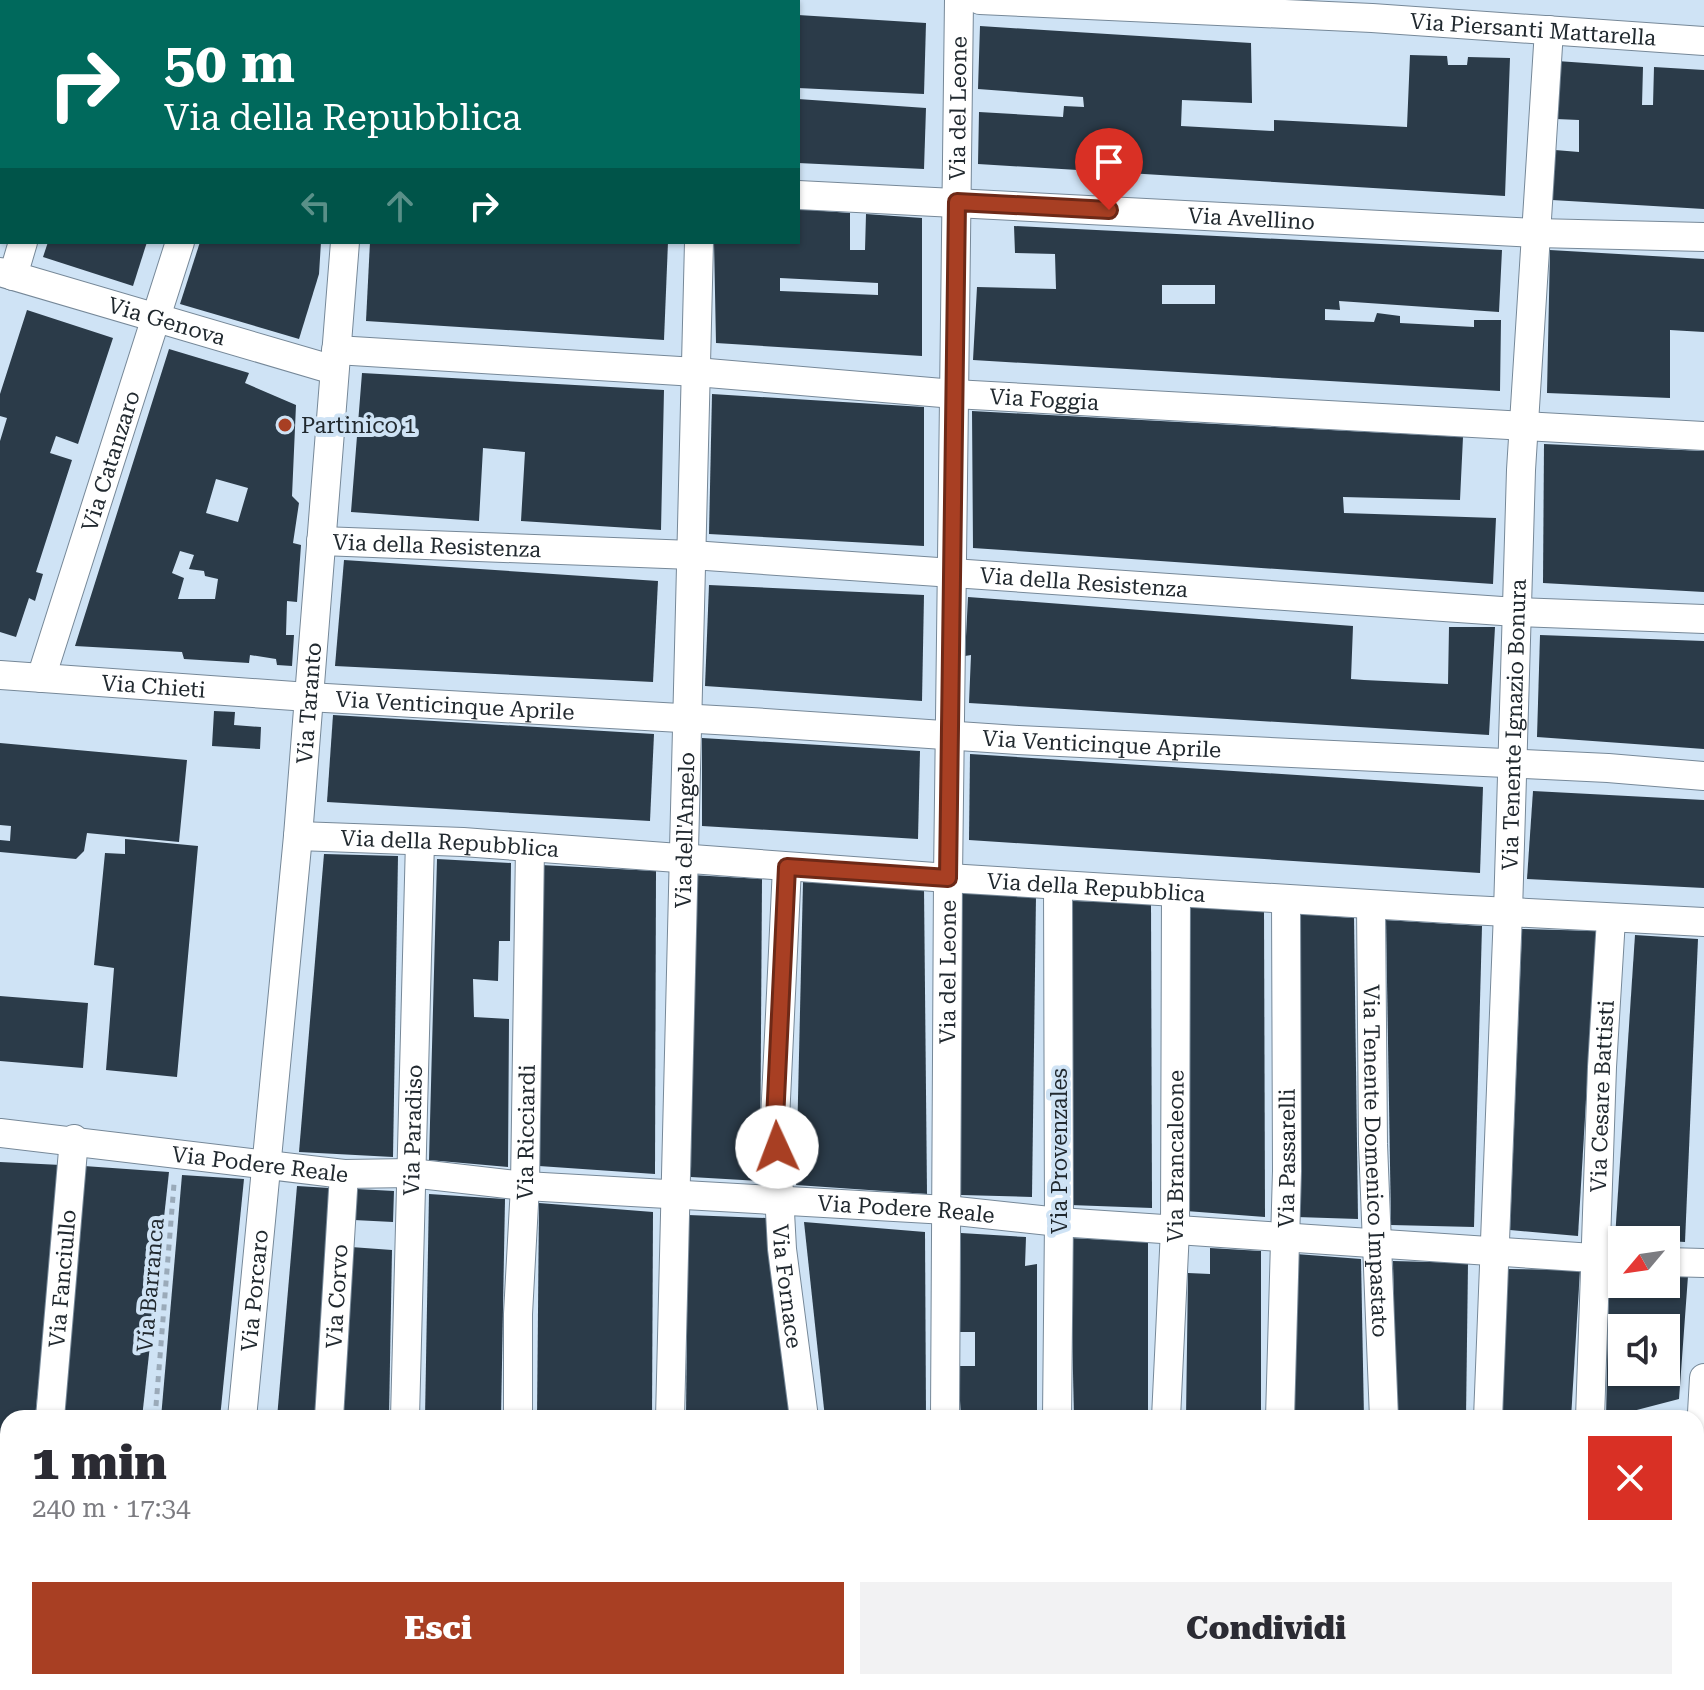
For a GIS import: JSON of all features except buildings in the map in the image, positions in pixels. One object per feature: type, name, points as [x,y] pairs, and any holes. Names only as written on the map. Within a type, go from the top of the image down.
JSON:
[{"type":"street","name":"Via del Leone","points":[[945,1410],[959,0]]},
{"type":"street","name":"Via Piersanti Mattarella","points":[[980,0],[1372,18],[1704,41]]},
{"type":"street","name":"Via Tenente Ignazio Bonura","points":[[1488,1410],[1524,424],[1549,30]]},
{"type":"street","name":"Via Avellino","points":[[800,195],[1536,233],[1704,237]]},
{"type":"street","points":[[6,274],[22,244]]},
{"type":"street","name":"Via Catanzaro","points":[[41,678],[179,244]]},
{"type":"street","name":"Via Taranto","points":[[268,1163],[298,836],[345,244]]},
{"type":"street","name":"Via dell'Angelo","points":[[670,1410],[699,244]]},
{"type":"street","name":"Via Genova","points":[[6,274],[156,317],[335,360]]},
{"type":"street","name":"Via Foggia","points":[[335,360],[696,372],[954,394],[1704,436]]},
{"type":"street","name":"Via della Resistenza","points":[[321,541],[692,555],[1516,612],[1704,619]]},
{"type":"street","name":"Via Chieti","points":[[0,675],[308,697]]},
{"type":"street","name":"Via Venticinque Aprile","points":[[308,697],[950,736],[1704,776]]},
{"type":"street","name":"Via della Repubblica","points":[[298,836],[530,847],[1371,905],[1704,922]]},
{"type":"street","name":"Via Paradiso","points":[[405,1410],[420,841]]},
{"type":"street","name":"Via Ricciardi","points":[[518,1410],[530,847]]},
{"type":"street","name":"Via Fornace","points":[[787,867],[775,1120],[782,1249],[803,1410]]},
{"type":"street","name":"Via Provenzales","points":[[1057,1410],[1058,885]]},
{"type":"street","name":"Via Brancaleone","points":[[1166,1410],[1175,1230],[1176,892]]},
{"type":"street","name":"Via Passarelli","points":[[1280,1410],[1286,1238],[1286,899]]},
{"type":"street","name":"Via Tenente Domenico Impastato","points":[[1371,905],[1373,1144],[1384,1410]]},
{"type":"street","name":"Via Cesare Battisti","points":[[1608,1232],[1602,1067],[1611,919]]},
{"type":"street","name":"Via Podere Reale","points":[[0,1133],[74,1139],[176,1156],[268,1163],[344,1174],[411,1173],[525,1186],[947,1210],[1059,1222],[1608,1260]]},
{"type":"street","name":"Via Fanciullo","points":[[51,1410],[74,1139]]},
{"type":"street","name":"Via Porcaro","points":[[243,1410],[268,1163]]},
{"type":"street","name":"Via Corvo","points":[[329,1410],[344,1174]]},
{"type":"street","points":[[1680,1262],[1704,1263]]},
{"type":"street","name":"Via Cesare Battisti","points":[[1591,1410],[1608,1268]]},
{"type":"street","points":[[1702,1410],[1704,1378]]},
{"type":"path","name":"Via Barranca","points":[[156,1410],[176,1156]]},
{"type":"place","name":"Partinico 1","points":[[285,425]]},
{"type":"route","points":[[777,1147],[775,1120],[787,867],[948,878],[957,202],[1109,210]]}]
